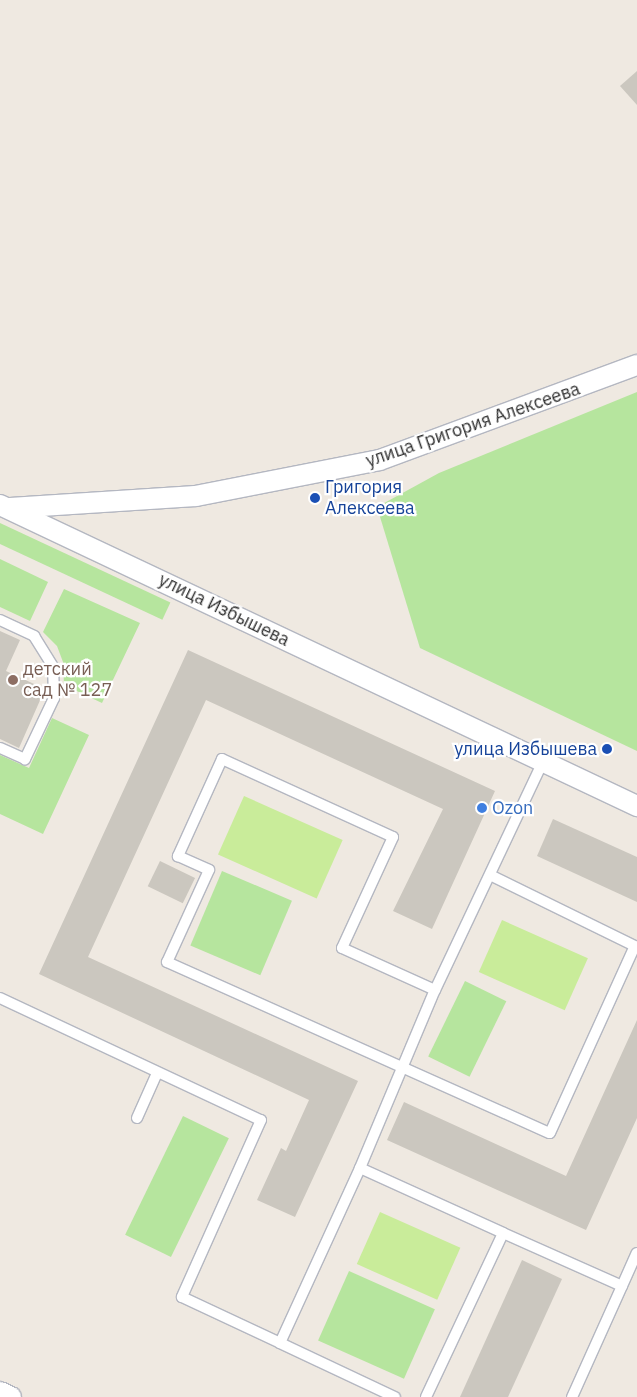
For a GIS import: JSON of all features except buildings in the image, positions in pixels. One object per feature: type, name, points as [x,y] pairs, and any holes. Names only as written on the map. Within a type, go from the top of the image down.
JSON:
[{"type":"street","name":"улица Григория Алексеева","points":[[4,506],[196,496],[380,460],[637,365]]},
{"type":"street","name":"улица Избышева","points":[[4,506],[637,806]]},
{"type":"street","points":[[0,1392],[11,1397]]},
{"type":"lane","points":[[0,620],[34,636],[53,667],[54,698],[25,759],[0,748]]},
{"type":"lane","points":[[435,990],[342,948],[392,837],[222,759],[178,856],[209,870],[167,962],[550,1134],[635,946],[490,875]]},
{"type":"lane","points":[[280,1343],[360,1168],[435,990],[543,762]]},
{"type":"lane","points":[[0,998],[261,1120],[182,1297],[395,1397]]},
{"type":"lane","points":[[137,1118],[157,1072]]},
{"type":"lane","points":[[360,1168],[622,1286]]},
{"type":"lane","points":[[426,1397],[503,1233]]},
{"type":"lane","points":[[572,1397],[637,1253]]},
{"type":"green space","points":[[637,392],[637,751],[420,648],[377,507],[439,473]]},
{"type":"green space","points":[[0,523],[170,602],[162,620],[0,544]]},
{"type":"green space","points":[[0,559],[48,582],[30,621],[0,607]]},
{"type":"green space","points":[[64,589],[140,623],[102,703],[64,685],[63,662],[57,646],[43,632]]},
{"type":"green space","points":[[52,718],[89,735],[43,834],[0,814],[0,755],[29,768]]},
{"type":"green space","points":[[244,796],[343,840],[317,898],[218,854]]},
{"type":"green space","points":[[222,871],[292,901],[260,975],[190,946]]},
{"type":"green space","points":[[502,920],[588,958],[565,1010],[479,972]]},
{"type":"green space","points":[[465,981],[506,1001],[470,1077],[428,1056]]},
{"type":"green space","points":[[183,1116],[229,1138],[171,1257],[125,1235]]},
{"type":"green space","points":[[380,1212],[460,1248],[437,1300],[357,1264]]},
{"type":"green space","points":[[349,1271],[435,1309],[404,1379],[318,1340]]},
{"type":"place","name":"Григория Алексеева","points":[[315,498]]},
{"type":"place","name":"детский сад № 127","points":[[13,680]]},
{"type":"place","name":"улица Избышева","points":[[607,749]]},
{"type":"place","name":"Ozon","points":[[482,808]]}]
